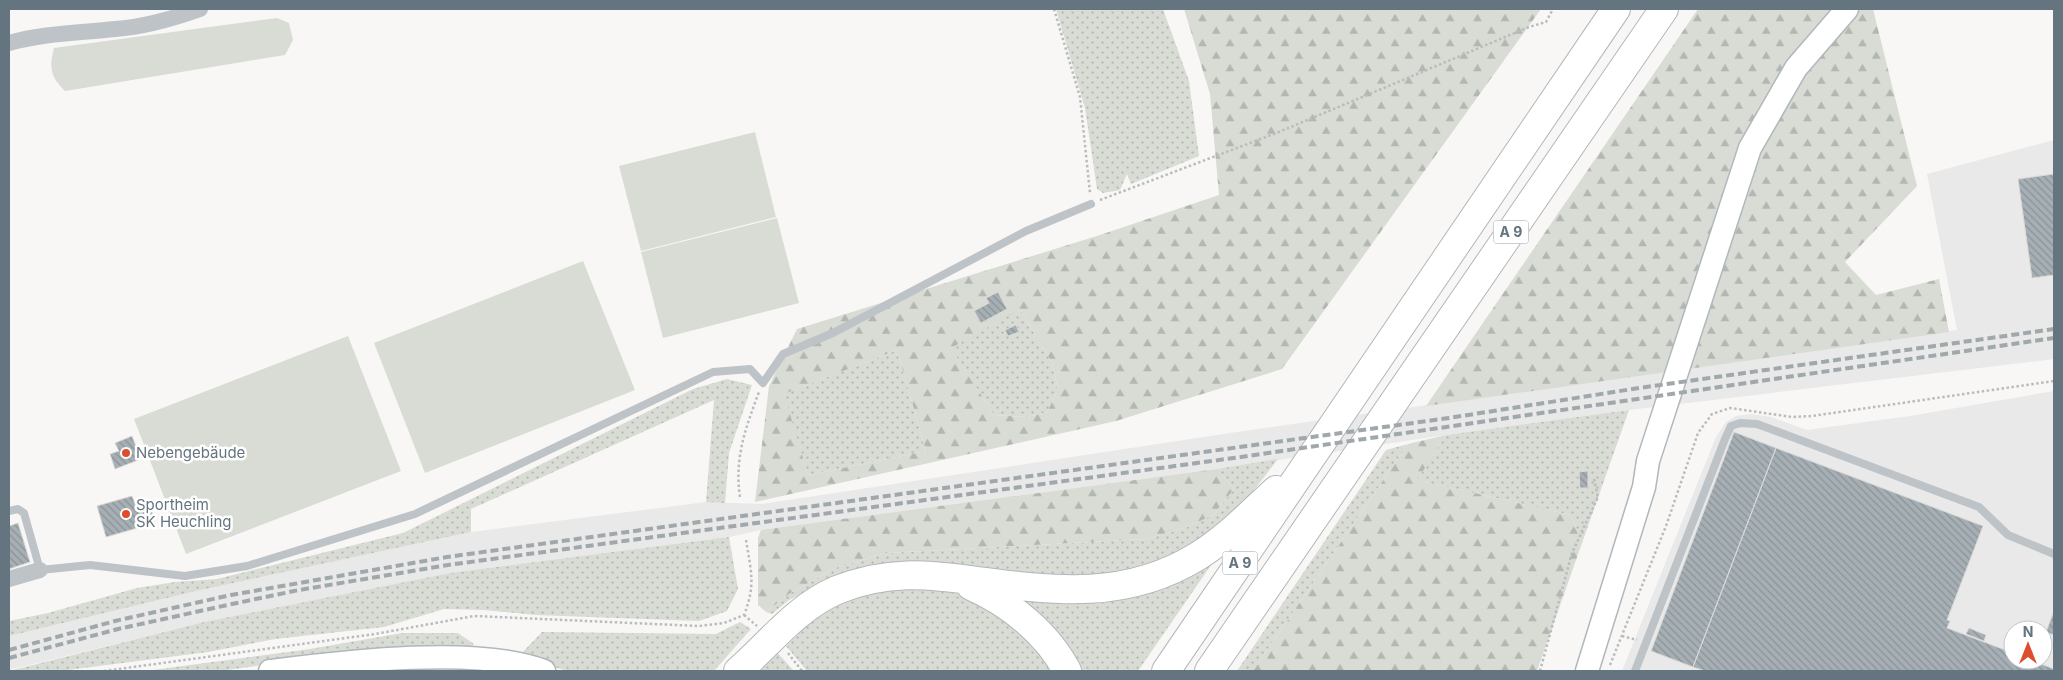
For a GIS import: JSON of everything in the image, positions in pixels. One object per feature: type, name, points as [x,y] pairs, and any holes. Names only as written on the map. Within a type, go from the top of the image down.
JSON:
[{"type":"highway","name":"A 9","points":[[1166,671],[1616,9]]},
{"type":"highway","name":"A 9","points":[[1209,671],[1664,9]]},
{"type":"highway","points":[[743,668],[801,611],[836,591],[880,576],[902,574],[952,577],[1082,591],[1132,584],[1166,573],[1198,556],[1221,539],[1313,455]]},
{"type":"highway","points":[[952,577],[1000,601],[1038,632],[1059,655],[1067,671]]},
{"type":"main road","points":[[1587,671],[1644,486],[1648,461],[1750,148],[1796,68],[1847,9]]},
{"type":"main road","points":[[1572,671],[1602,585],[1631,488],[1648,461]]},
{"type":"main road","points":[[270,671],[423,659],[488,659],[544,671]]},
{"type":"street","points":[[12,42],[51,33],[116,29],[163,22],[200,9]]},
{"type":"street","points":[[9,579],[40,570]]},
{"type":"lane","points":[[9,511],[18,509],[24,513],[40,570],[90,565],[185,576],[247,566],[415,514],[713,372],[750,369],[763,383],[784,354],[833,333],[1026,231],[1091,204]]},
{"type":"lane","points":[[1635,671],[1725,439],[1731,426],[1740,423],[1756,424],[1979,507],[2008,535],[2054,554]]},
{"type":"path","points":[[1054,9],[1080,97],[1091,204],[1279,132],[1529,27],[1546,22],[1553,9]]},
{"type":"path","points":[[1607,671],[1666,526],[1698,433],[1712,414],[1730,408],[1792,417],[1812,416],[2054,381]]},
{"type":"path","points":[[740,497],[736,476],[742,438],[763,383]]},
{"type":"path","points":[[1540,671],[1572,553],[1598,497],[1594,479]]},
{"type":"path","points":[[104,671],[374,634],[474,616],[698,626],[724,623],[744,614],[752,595],[746,540]]},
{"type":"path","points":[[744,614],[758,627]]},
{"type":"path","points":[[785,650],[802,671]]},
{"type":"shaded area","points":[[2054,140],[2054,359],[1629,410],[1217,469],[761,530],[729,537],[450,573],[204,622],[9,670],[9,636],[196,591],[471,532],[706,502],[762,504],[1230,433],[1957,330],[1927,174]]},
{"type":"shaded area","points":[[2054,391],[2054,671],[1622,671],[1716,437],[1726,422],[1736,416],[1751,414],[1771,417],[1807,430],[1910,416]]},
{"type":"green space","points":[[1056,9],[1163,9],[1189,81],[1199,156],[1131,184],[1127,174],[1120,190],[1103,193],[1097,189],[1085,108]]},
{"type":"green space","points":[[1184,9],[1541,9],[1282,369],[1116,421],[755,502],[769,386],[797,329],[1100,235],[1219,195],[1210,94]],"holes":[[[1020,309],[1052,363],[1058,390],[1047,412],[1027,417],[994,415],[951,348]],[[897,350],[926,451],[808,475],[784,394]]]},
{"type":"green space","points":[[1698,9],[1873,9],[1917,186],[1845,262],[1876,295],[1939,279],[1949,332],[1426,406]]},
{"type":"green space","points":[[277,18],[289,23],[293,40],[285,55],[65,91],[56,81],[52,71],[54,48]]},
{"type":"green space","points":[[755,132],[776,217],[641,251],[619,166]]},
{"type":"green space","points":[[777,218],[799,303],[663,338],[641,252]]},
{"type":"green space","points":[[583,261],[635,390],[425,473],[374,343]]},
{"type":"green space","points":[[1020,309],[1052,363],[1058,390],[1047,412],[1027,417],[994,415],[950,347]]},
{"type":"green space","points":[[348,336],[401,471],[186,554],[134,419]]},
{"type":"green space","points":[[897,350],[926,451],[808,475],[783,394]]},
{"type":"green space","points":[[727,379],[752,385],[729,453],[725,503],[706,502],[714,400],[471,509],[471,532],[196,591],[9,636],[9,621],[48,613],[137,588],[175,582],[217,579],[403,533],[693,389]]},
{"type":"green space","points":[[1629,410],[1582,543],[1571,515],[1416,480],[1446,435]]},
{"type":"green space","points":[[1446,435],[1417,480],[1571,515],[1582,543],[1537,671],[1253,671],[1408,444]]},
{"type":"green space","points":[[1408,444],[1253,671],[1237,671],[1386,450]]},
{"type":"green space","points":[[1278,459],[1225,528],[1123,581],[837,578],[789,600],[772,614],[766,612],[789,594],[835,568],[886,553],[1146,539],[1185,528],[1213,515],[1234,489],[1217,469]]},
{"type":"green space","points":[[1217,469],[1234,489],[1213,515],[1185,528],[1146,539],[886,553],[835,568],[789,594],[766,612],[758,605],[758,538],[761,530]]},
{"type":"green space","points":[[729,537],[738,589],[727,611],[699,621],[536,615],[483,610],[444,609],[384,627],[275,639],[208,652],[60,671],[9,671],[204,622],[450,573]]},
{"type":"green space","points":[[1218,555],[1138,671],[1076,671],[1003,589],[1039,597]]},
{"type":"green space","points":[[873,589],[940,589],[966,596],[1023,627],[1056,671],[807,671],[786,646],[798,635],[796,631],[816,614]]},
{"type":"green space","points":[[740,622],[751,629],[714,671],[568,671],[518,657],[542,632],[716,634]]},
{"type":"green space","points":[[402,633],[458,633],[474,644],[469,652],[270,664],[220,671],[145,671],[310,649]]},
{"type":"green space","points":[[775,650],[794,671],[758,671]]},
{"type":"building","points":[[2054,174],[2054,275],[2032,278],[2018,179]]},
{"type":"building","points":[[998,292],[1007,309],[981,323],[974,311],[989,303],[986,298]]},
{"type":"building","points":[[1016,325],[1019,332],[1008,336],[1005,330]]},
{"type":"building","points":[[1734,432],[1776,448],[1693,667],[1651,651]]},
{"type":"building","name":"Nebengebäude","points":[[132,436],[141,459],[115,469],[110,454],[119,451],[115,443]]},
{"type":"building","points":[[1776,448],[1983,526],[1947,620],[1950,621],[1947,628],[2003,649],[2003,670],[2053,669],[2054,671],[1705,671],[1693,667]]},
{"type":"building","points":[[1588,471],[1588,488],[1580,488],[1579,472]]},
{"type":"building","name":"Sportheim SK Heuchling","points":[[132,496],[136,506],[149,502],[155,523],[106,537],[97,506]]},
{"type":"building","points":[[18,523],[30,562],[9,569],[9,526]]},
{"type":"building","points":[[2054,611],[2054,635],[2053,620],[2051,620]]},
{"type":"building","points":[[1969,628],[1986,635],[1984,641],[1966,634]]},
{"type":"railway","points":[[9,650],[115,621],[231,595],[447,557],[1449,418],[1639,388],[2054,329]]},
{"type":"railway","points":[[9,658],[118,629],[232,604],[299,590],[448,565],[1241,457],[2054,338]]},
{"type":"place","name":"Nebengebäude","points":[[126,453]]},
{"type":"place","name":"Sportheim SK Heuchling","points":[[126,514]]}]
